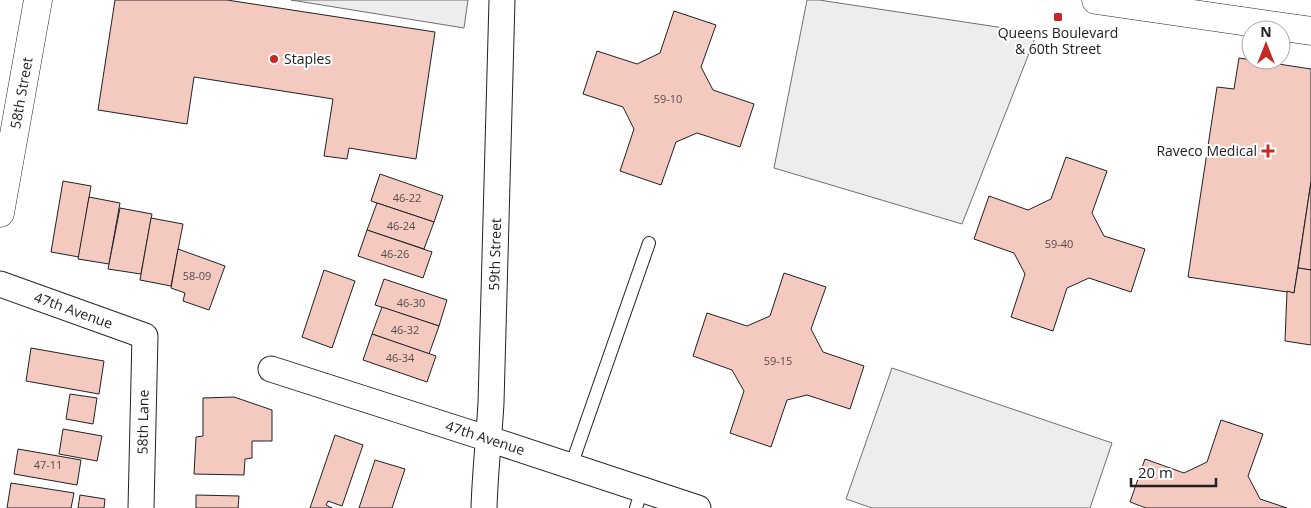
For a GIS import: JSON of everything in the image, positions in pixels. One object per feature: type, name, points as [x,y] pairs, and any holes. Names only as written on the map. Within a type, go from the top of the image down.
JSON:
[{"type":"main road","name":"58th Street","points":[[0,213],[38,0]]},
{"type":"main road","points":[[1096,0],[1311,30]]},
{"type":"street","name":"59th Street","points":[[484,508],[489,439],[502,0]]},
{"type":"street","name":"47th Avenue","points":[[0,284],[146,336]]},
{"type":"street","name":"58th Lane","points":[[141,508],[146,336]]},
{"type":"street","name":"47th Avenue","points":[[271,369],[571,466],[639,499],[691,507]]},
{"type":"lane","points":[[571,466],[648,243]]},
{"type":"shaded area","points":[[291,0],[468,0],[464,28]]},
{"type":"shaded area","points":[[807,0],[819,0],[1037,33],[962,224],[774,168]]},
{"type":"shaded area","points":[[892,368],[1112,443],[1090,508],[872,508],[846,499]]},
{"type":"building","points":[[115,0],[227,0],[435,32],[416,159],[349,148],[347,159],[324,156],[333,99],[194,77],[187,124],[98,110]]},
{"type":"building","points":[[674,11],[716,25],[701,67],[713,90],[754,104],[740,147],[697,133],[676,142],[661,185],[620,171],[634,129],[623,107],[583,94],[597,51],[637,64],[660,53]]},
{"type":"building","points":[[1239,58],[1241,58],[1241,70],[1291,70],[1291,66],[1311,69],[1311,182],[1294,293],[1188,277],[1217,87],[1234,89]]},
{"type":"building","points":[[1066,157],[1107,171],[1092,213],[1104,236],[1145,249],[1131,292],[1089,278],[1067,288],[1053,331],[1011,317],[1025,274],[1014,253],[974,239],[989,196],[1028,210],[1051,199]]},
{"type":"building","points":[[380,174],[443,196],[434,222],[371,201]]},
{"type":"building","points":[[63,181],[91,186],[79,257],[51,252]]},
{"type":"building","points":[[1311,182],[1311,270],[1298,268]]},
{"type":"building","points":[[89,197],[120,203],[109,264],[78,259]]},
{"type":"building","points":[[377,203],[434,222],[424,249],[367,230]]},
{"type":"building","points":[[120,208],[152,214],[141,274],[108,269]]},
{"type":"building","points":[[151,218],[183,224],[171,286],[140,280]]},
{"type":"building","points":[[367,230],[432,252],[423,278],[358,256]]},
{"type":"building","points":[[178,249],[225,266],[209,310],[183,301],[185,293],[171,288]]},
{"type":"building","points":[[1298,268],[1311,270],[1311,345],[1285,341],[1287,291],[1294,293]]},
{"type":"building","points":[[324,270],[355,281],[332,348],[302,337]]},
{"type":"building","points":[[784,273],[826,287],[811,329],[823,352],[864,366],[850,409],[807,395],[787,400],[771,447],[730,433],[744,391],[732,370],[693,356],[707,313],[747,326],[770,316]]},
{"type":"building","points":[[384,279],[447,300],[439,326],[375,305]]},
{"type":"building","points":[[382,307],[439,326],[429,354],[372,334]]},
{"type":"building","points":[[372,334],[436,356],[427,382],[363,360]]},
{"type":"building","points":[[31,348],[104,361],[99,394],[26,381]]},
{"type":"building","points":[[70,394],[97,398],[93,424],[66,419]]},
{"type":"building","points":[[234,397],[272,410],[272,441],[252,441],[252,458],[245,459],[244,475],[194,474],[196,437],[203,436],[203,398]]},
{"type":"building","points":[[1221,420],[1263,434],[1248,476],[1260,499],[1287,508],[1146,508],[1130,502],[1145,459],[1184,473],[1207,462]]},
{"type":"building","points":[[63,429],[102,436],[97,461],[59,454]]},
{"type":"building","points":[[335,435],[363,445],[342,506],[328,501],[326,505],[332,508],[310,508]]},
{"type":"building","points":[[18,449],[81,460],[77,485],[14,474]]},
{"type":"building","points":[[375,460],[405,469],[392,508],[359,508]]},
{"type":"building","points":[[11,483],[74,493],[71,508],[7,508]]},
{"type":"building","points":[[80,495],[105,499],[104,508],[78,508]]},
{"type":"building","points":[[196,495],[239,496],[238,508],[196,508]]},
{"type":"place","name":"Queens Boulevard & 60th Street","points":[[1058,17]]},
{"type":"place","name":"Staples","points":[[274,59]]},
{"type":"place","name":"Raveco Medical","points":[[1268,151]]}]
